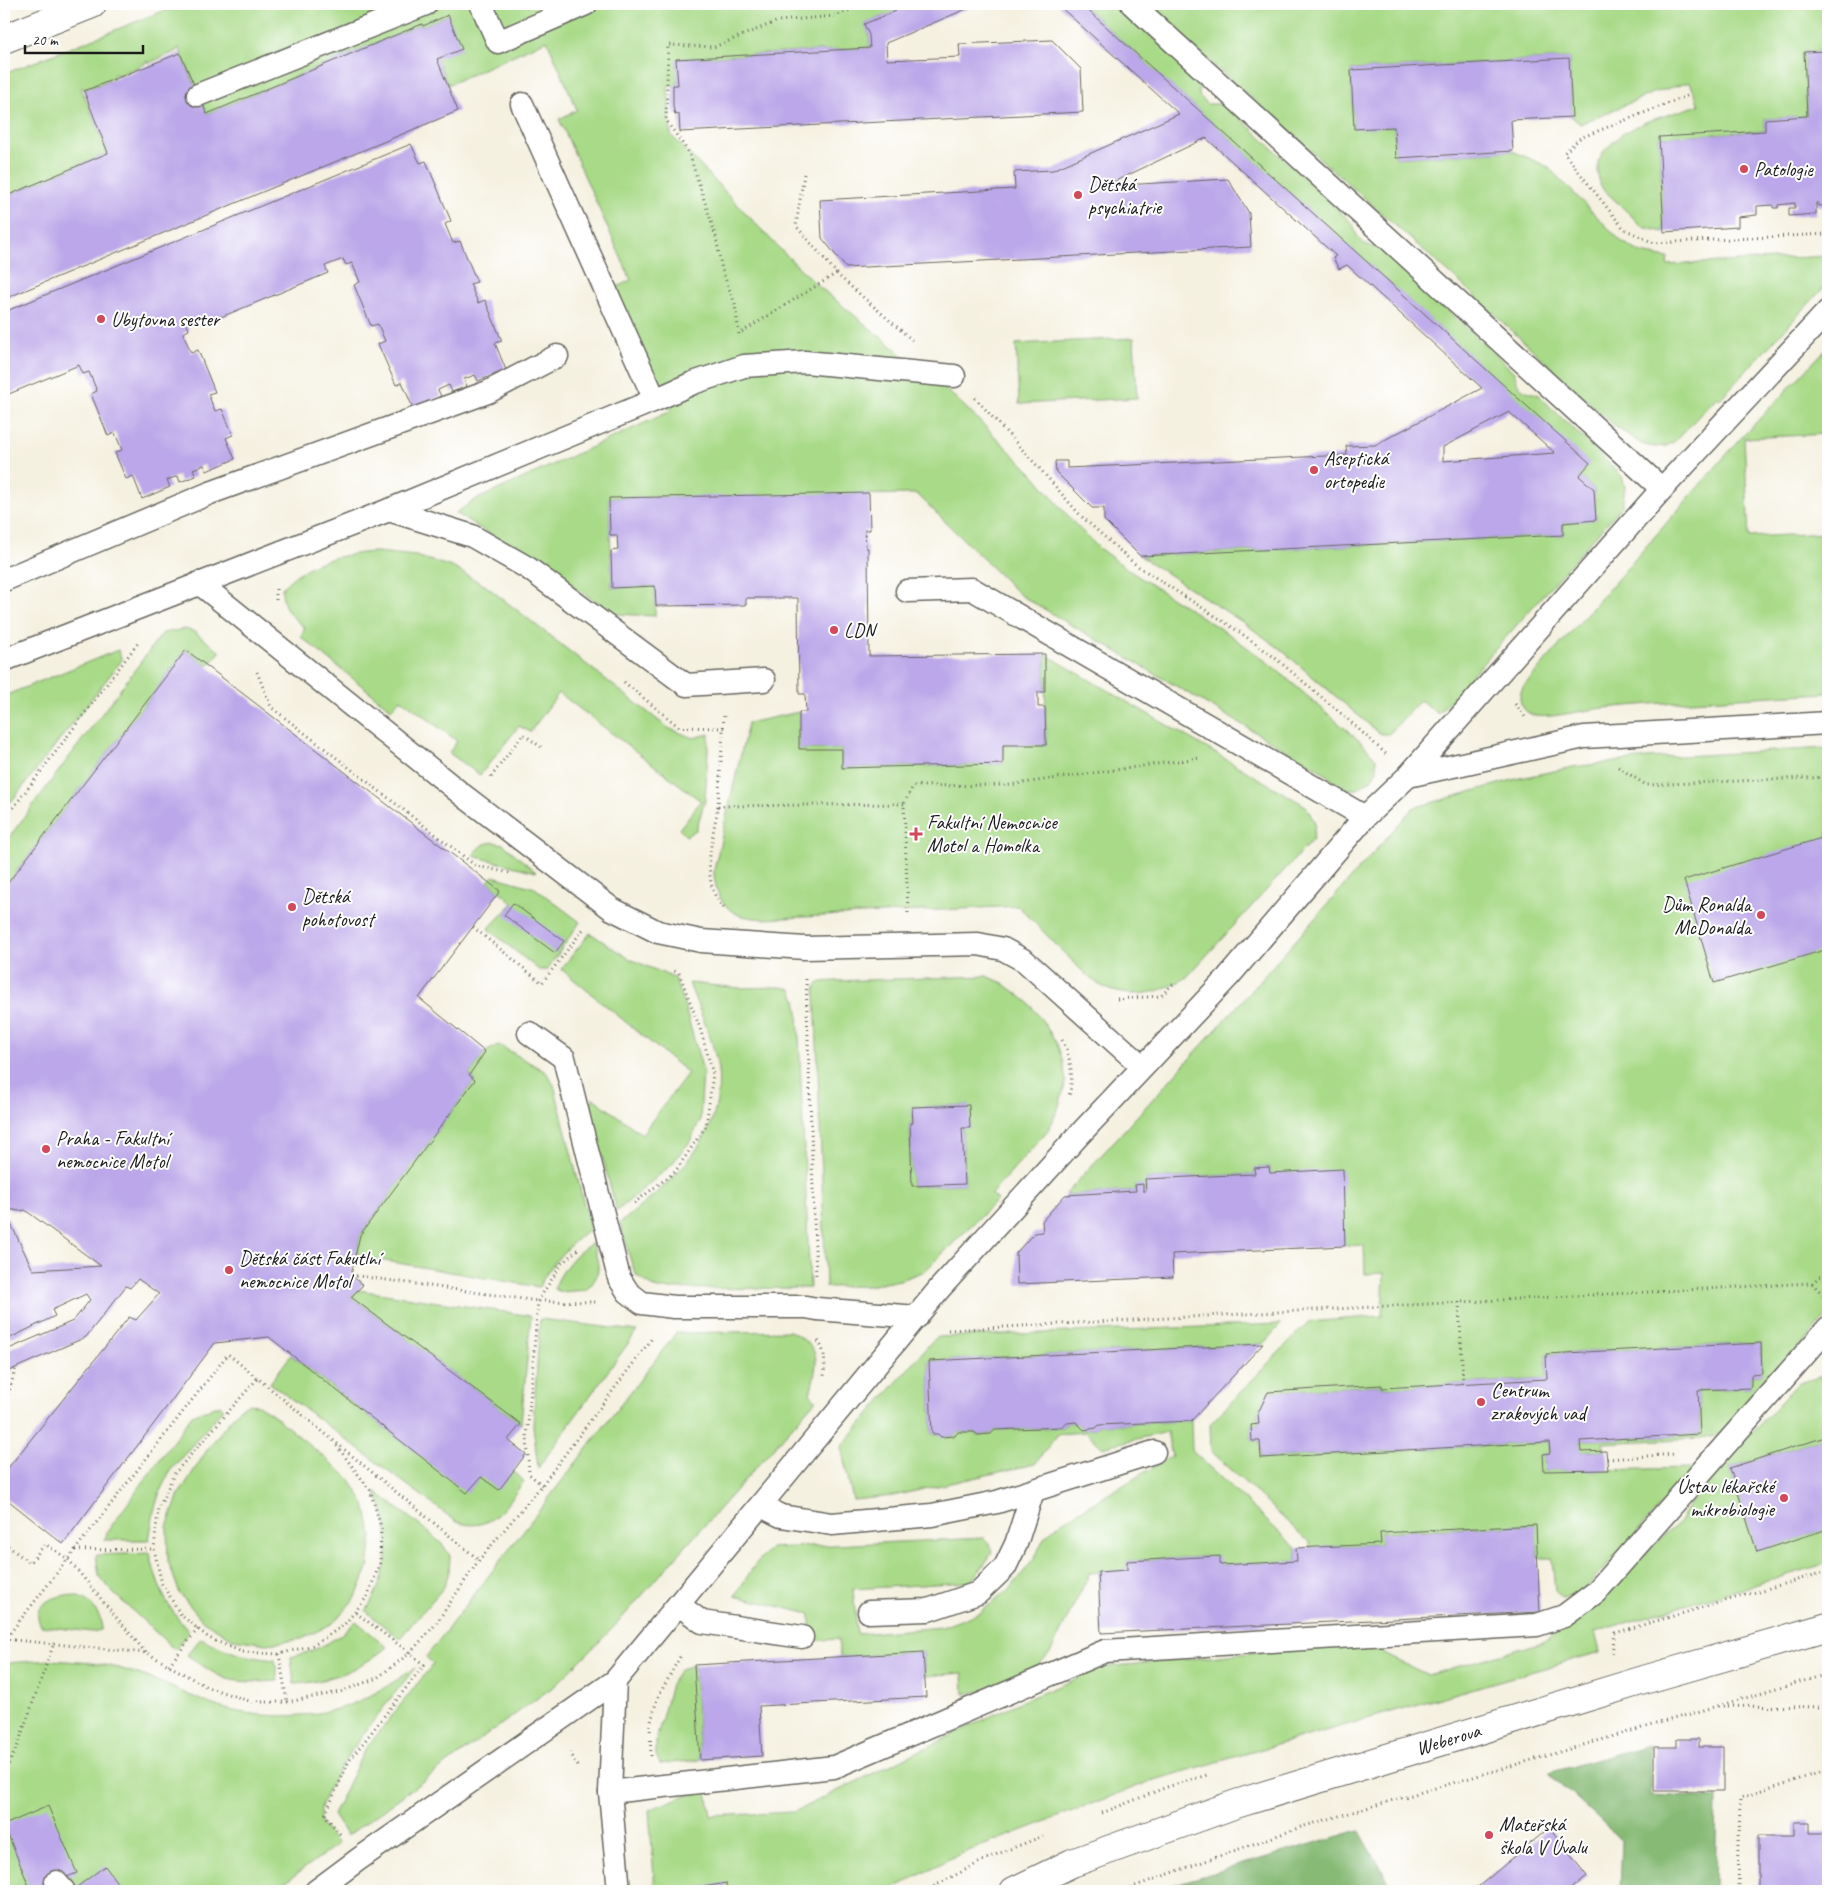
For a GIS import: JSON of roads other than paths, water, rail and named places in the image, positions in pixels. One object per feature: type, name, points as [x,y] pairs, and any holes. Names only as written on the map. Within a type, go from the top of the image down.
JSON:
[{"type":"street","points":[[4,39],[92,4]]},
{"type":"street","name":"Weberova","points":[[1014,1891],[1072,1863],[1236,1804],[1647,1678],[1828,1627]]},
{"type":"lane","points":[[198,94],[426,4]]},
{"type":"lane","points":[[481,4],[498,42],[586,4]]},
{"type":"lane","points":[[1132,4],[1662,489]]},
{"type":"lane","points":[[522,104],[655,400]]},
{"type":"lane","points":[[316,1891],[615,1681],[940,1288],[1228,977],[1365,818],[1408,776],[1662,489],[1828,310]]},
{"type":"lane","points":[[4,580],[210,493],[488,392],[557,356]]},
{"type":"lane","points":[[4,660],[389,510],[693,383],[744,366],[804,362],[954,376]]},
{"type":"lane","points":[[389,510],[472,536],[528,568],[686,685],[764,680]]},
{"type":"lane","points":[[199,583],[464,796],[612,909],[658,932],[701,941],[804,948],[978,944],[1003,949],[1025,961],[1143,1067]]},
{"type":"lane","points":[[907,591],[972,589],[1365,818]]},
{"type":"lane","points":[[1408,776],[1584,737],[1828,723]]},
{"type":"lane","points":[[529,1033],[564,1058],[619,1278],[628,1292],[642,1303],[674,1307],[806,1307],[917,1317]]},
{"type":"lane","points":[[610,1792],[834,1767],[1105,1651],[1537,1625],[1564,1616],[1596,1592],[1720,1451],[1818,1349],[1828,1328]]},
{"type":"lane","points":[[761,1506],[781,1516],[832,1524],[932,1516],[997,1502],[1154,1452]]},
{"type":"lane","points":[[869,1612],[928,1610],[978,1593],[1005,1566],[1016,1544],[1032,1491]]},
{"type":"lane","points":[[678,1604],[702,1622],[802,1637]]},
{"type":"lane","points":[[615,1681],[610,1792],[619,1891]]},
{"type":"place","name":"Patologie","points":[[1744,169]]},
{"type":"place","name":"Dětská psychiatrie","points":[[1078,195]]},
{"type":"place","name":"Ubytovna sester","points":[[101,319]]},
{"type":"place","name":"Aseptická ortopedie","points":[[1314,470]]},
{"type":"place","name":"LDN","points":[[834,630]]},
{"type":"place","name":"Fakultní Nemocnice Motol a Homolka","points":[[916,834]]},
{"type":"place","name":"Dětská pohotovost","points":[[292,907]]},
{"type":"place","name":"Dům Ronalda McDonalda","points":[[1761,915]]},
{"type":"place","name":"Praha - Fakultní nemocnice Motol","points":[[46,1149]]},
{"type":"place","name":"Dětská část Fakutlní nemocnice Motol","points":[[229,1270]]},
{"type":"place","name":"Centrum zrakových vad","points":[[1481,1402]]},
{"type":"place","name":"Ústav lékařské mikrobiologie","points":[[1784,1498]]},
{"type":"place","name":"Mateřská škola V Úvalu","points":[[1489,1835]]}]
